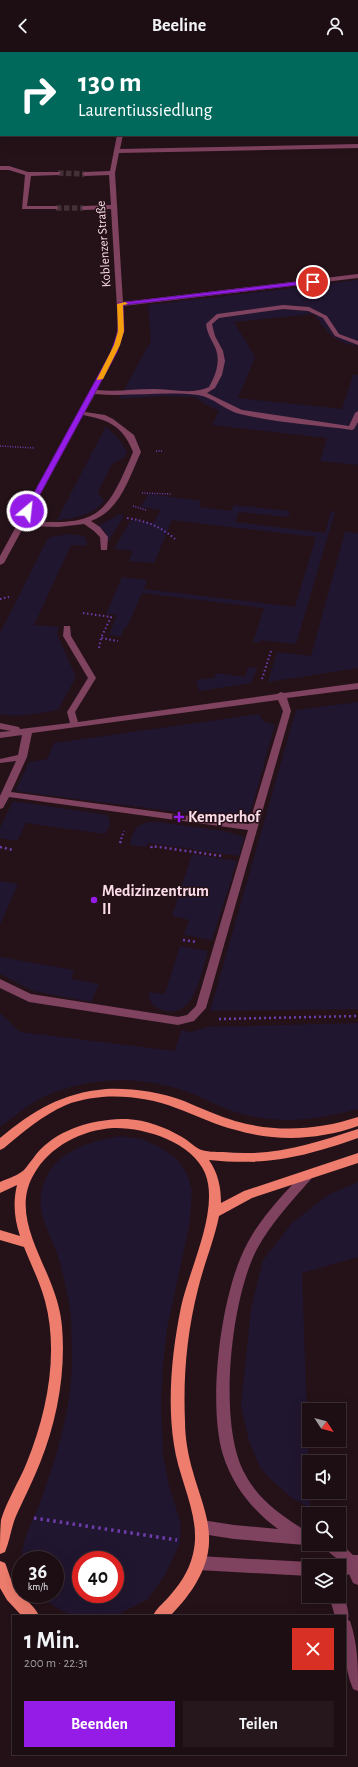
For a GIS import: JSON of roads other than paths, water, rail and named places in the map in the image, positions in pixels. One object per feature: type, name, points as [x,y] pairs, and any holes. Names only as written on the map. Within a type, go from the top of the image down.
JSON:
[{"type":"main road","points":[[0,1145],[28,1121],[44,1111],[63,1102],[83,1096],[106,1093],[129,1093],[154,1096],[179,1104],[223,1122],[264,1132],[304,1132],[328,1129],[358,1121]]},
{"type":"main road","points":[[0,1547],[5,1514],[27,1479],[45,1433],[52,1403],[56,1369],[57,1339],[54,1313],[48,1291],[28,1243],[19,1210],[20,1197],[27,1174],[46,1151],[62,1139],[90,1127],[107,1124],[134,1125],[158,1131],[177,1140],[196,1154],[207,1165],[212,1175],[215,1187],[214,1213],[191,1291],[182,1337],[178,1392],[181,1454],[202,1527],[202,1543],[198,1563],[188,1582],[174,1602],[161,1615]]},
{"type":"main road","points":[[196,1154],[239,1158],[259,1158],[299,1152],[358,1133]]},
{"type":"main road","points":[[214,1213],[248,1194],[358,1158]]},
{"type":"main road","points":[[0,1188],[27,1174]]},
{"type":"main road","points":[[0,1235],[28,1243]]},
{"type":"main road","points":[[0,1572],[13,1596],[31,1615]]},
{"type":"street","name":"Koblenzer Straße","points":[[0,563],[117,345],[121,331],[112,173],[120,136]]},
{"type":"street","points":[[117,151],[358,146]]},
{"type":"street","points":[[0,168],[9,168],[28,174],[58,174]]},
{"type":"street","points":[[85,174],[112,173]]},
{"type":"street","points":[[28,174],[24,208],[56,208]]},
{"type":"street","points":[[84,208],[113,207]]},
{"type":"street","points":[[120,304],[358,276]]},
{"type":"street","points":[[201,393],[212,388],[220,372],[220,352],[210,334],[209,324],[217,316],[283,307],[309,309],[325,317],[337,335],[358,343]]},
{"type":"street","points":[[92,392],[122,394],[154,391],[201,393],[240,412],[352,428],[358,413]]},
{"type":"street","points":[[21,523],[67,525],[85,521],[107,509],[114,501],[137,452],[131,437],[111,420],[105,417],[81,413]]},
{"type":"street","points":[[85,521],[98,530],[104,537],[104,548]]},
{"type":"street","points":[[67,628],[67,636],[92,678],[71,712],[74,724]]},
{"type":"street","points":[[0,735],[281,695],[358,686]]},
{"type":"street","points":[[0,983],[29,998],[178,1021],[190,1018],[201,1008],[287,711],[281,695]]},
{"type":"street","points":[[0,726],[28,730]]},
{"type":"street","points":[[0,806],[22,758],[28,730]]},
{"type":"street","points":[[3,761],[22,758]]},
{"type":"street","points":[[6,794],[254,828]]},
{"type":"street","points":[[302,1535],[275,1520],[251,1494],[241,1480],[232,1461],[226,1440],[224,1407],[225,1369],[229,1326],[242,1268],[252,1248],[267,1225],[306,1176]]},
{"type":"street","points":[[202,1527],[234,1532],[302,1538]]},
{"type":"street","points":[[342,1551],[355,1562],[358,1578]]},
{"type":"street","points":[[346,1568],[355,1562]]},
{"type":"street","points":[[198,1563],[302,1569]]},
{"type":"street","points":[[338,1603],[342,1615]]},
{"type":"street","points":[[346,1630],[358,1684]]},
{"type":"tunnel","points":[[58,173],[85,174]]},
{"type":"tunnel","points":[[56,208],[84,208]]},
{"type":"place","name":"Kemperhof","points":[[179,817]]},
{"type":"place","name":"Medizinzentrum II","points":[[94,900]]}]
